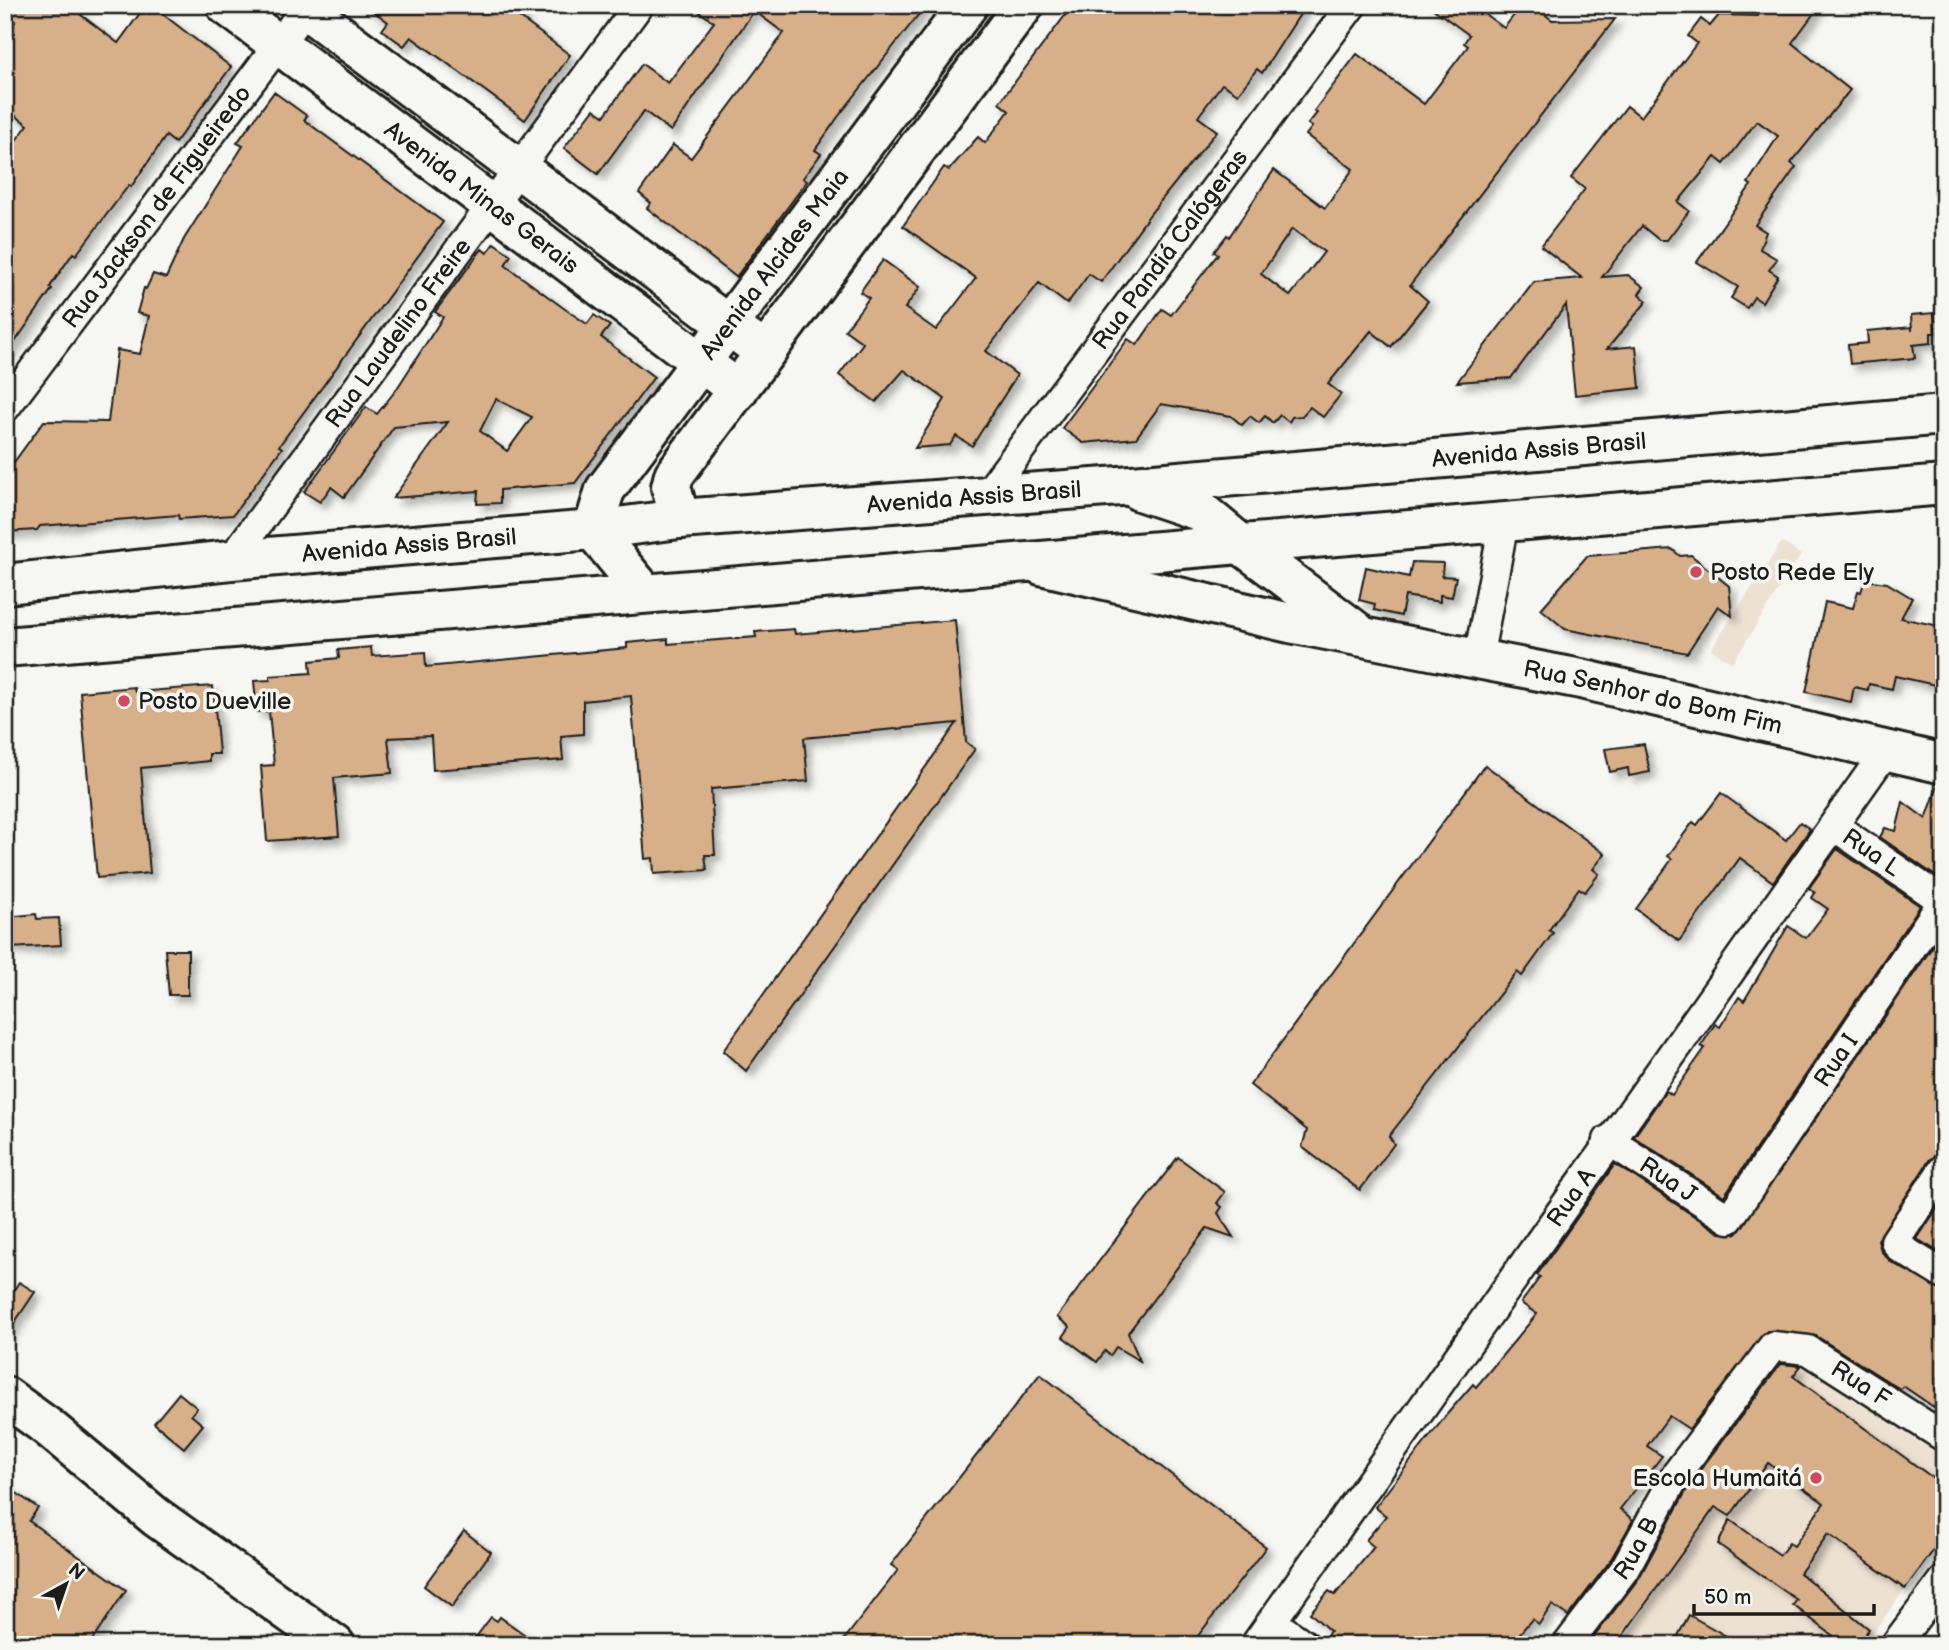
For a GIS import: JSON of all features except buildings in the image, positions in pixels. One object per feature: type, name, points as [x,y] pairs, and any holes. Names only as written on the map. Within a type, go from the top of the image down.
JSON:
[{"type":"main road","name":"Avenida Minas Gerais","points":[[226,5],[738,390]]},
{"type":"main road","name":"Avenida Alcides Maia","points":[[593,530],[605,490],[968,5]]},
{"type":"main road","name":"Avenida Alcides Maia","points":[[680,519],[671,487],[674,475],[1024,5]]},
{"type":"main road","name":"Avenida Minas Gerais","points":[[304,7],[766,354]]},
{"type":"main road","name":"Avenida Assis Brasil","points":[[5,583],[231,560],[593,530],[680,519],[1120,486],[1944,415]]},
{"type":"main road","points":[[5,647],[644,592],[1243,546],[1944,485]]},
{"type":"main road","name":"Rua Senhor do Bom Fim","points":[[1120,486],[1202,512],[1363,636]]},
{"type":"main road","points":[[593,530],[644,592]]},
{"type":"main road","name":"Rua Senhor do Bom Fim","points":[[1025,561],[1363,636],[1581,679],[1944,764]]},
{"type":"main road","points":[[5,1396],[49,1428],[156,1517],[335,1645]]},
{"type":"street","name":"Rua Laudelino Freire","points":[[231,560],[494,206],[639,5]]},
{"type":"street","name":"Rua Pandiá Calógeras","points":[[988,494],[1352,5]]},
{"type":"street","name":"Rua Jackson de Figueiredo","points":[[5,408],[280,44],[304,7]]},
{"type":"street","points":[[1478,659],[1504,522]]},
{"type":"street","name":"Rua A","points":[[1255,1645],[1608,1140],[1835,826],[1886,751]]},
{"type":"street","name":"Rua L","points":[[1835,826],[1943,901]]},
{"type":"street","name":"Rua I","points":[[1729,1219],[1943,901]]},
{"type":"street","name":"Rua J","points":[[1608,1140],[1729,1219]]},
{"type":"street","points":[[1944,1168],[1897,1234],[1895,1241],[1900,1248],[1944,1275]]},
{"type":"street","name":"Rua F","points":[[1773,1346],[1808,1350],[1944,1437]]},
{"type":"street","name":"Rua B","points":[[1567,1645],[1623,1570],[1677,1473],[1773,1346]]},
{"type":"street","points":[[1895,1645],[1944,1580]]},
{"type":"street","points":[[1272,1622],[1304,1645]]},
{"type":"shaded area","points":[[1782,542],[1801,555],[1732,663],[1711,649]]},
{"type":"shaded area","name":"Escola Humaitá","points":[[1787,1353],[1805,1354],[1944,1456],[1944,1536],[1864,1645],[1620,1645],[1704,1521],[1673,1500],[1764,1367]]},
{"type":"place","name":"Posto Rede Ely","points":[[1696,572]]},
{"type":"place","name":"Posto Dueville","points":[[124,701]]},
{"type":"place","name":"Escola Humaitá","points":[[1816,1478]]}]
